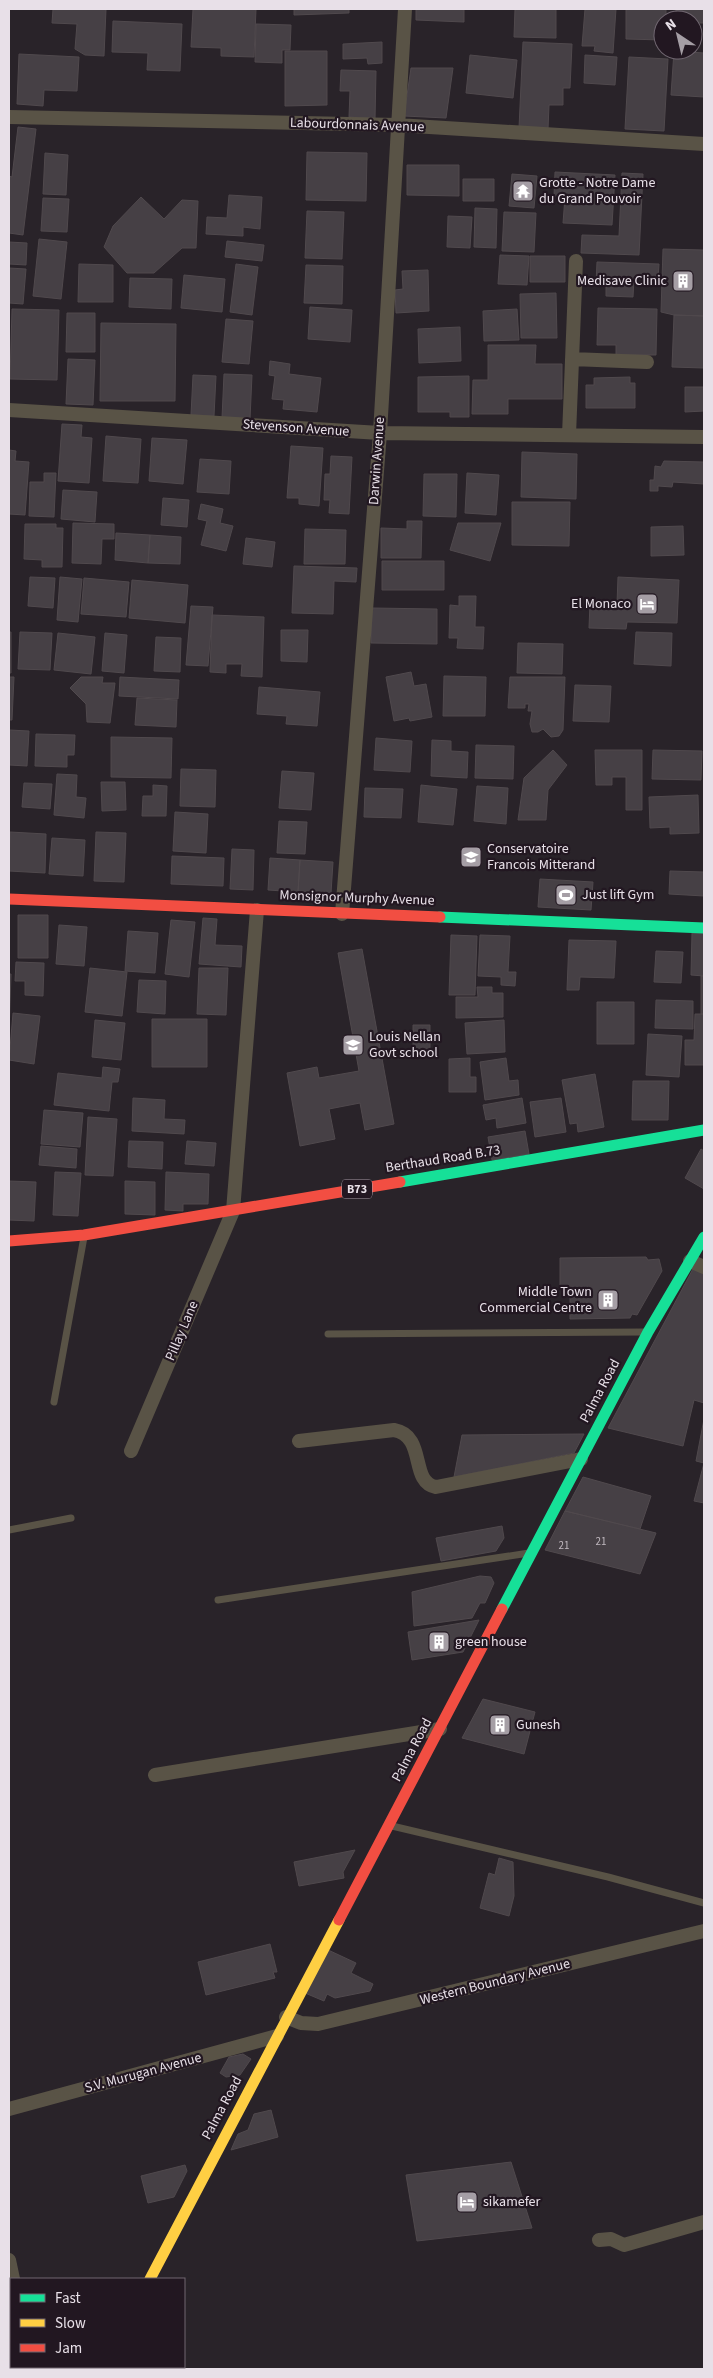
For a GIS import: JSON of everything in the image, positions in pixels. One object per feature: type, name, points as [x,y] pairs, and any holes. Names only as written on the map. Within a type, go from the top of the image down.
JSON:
[{"type":"main road","name":"Monsignor Murphy Avenue","points":[[9,899],[704,928]]},
{"type":"main road","name":"Berthaud Road B.73","points":[[9,1241],[84,1235],[704,1130]]},
{"type":"main road","name":"Palma Road","points":[[151,2278],[286,2017],[440,1729],[648,1332],[704,1237]]},
{"type":"street","name":"Darwin Avenue","points":[[342,914],[380,433],[405,9]]},
{"type":"street","name":"Labourdonnais Avenue","points":[[9,117],[397,125],[704,144]]},
{"type":"street","points":[[569,435],[576,261]]},
{"type":"street","points":[[572,359],[648,362]]},
{"type":"street","name":"Stevenson Avenue","points":[[9,410],[380,433],[704,436]]},
{"type":"street","name":"Pillay Lane","points":[[131,1451],[233,1211],[257,910]]},
{"type":"street","points":[[690,1261],[704,1267]]},
{"type":"street","points":[[299,1442],[394,1430],[402,1432],[412,1442],[422,1477],[431,1486],[436,1487],[581,1459]]},
{"type":"street","points":[[155,1775],[440,1729]]},
{"type":"street","name":"Western Boundary Avenue","points":[[286,2017],[301,2023],[318,2024],[704,1931]]},
{"type":"street","name":"S.V. Murugan Avenue","points":[[9,2109],[277,2036]]},
{"type":"street","points":[[599,2240],[611,2239],[624,2245],[704,2222]]},
{"type":"street","points":[[9,2260],[14,2278]]},
{"type":"lane","points":[[54,1402],[84,1235]]},
{"type":"lane","points":[[328,1334],[648,1332]]},
{"type":"lane","points":[[9,1530],[71,1518]]},
{"type":"lane","points":[[218,1600],[532,1552]]},
{"type":"lane","points":[[389,1825],[598,1875],[704,1903]]},
{"type":"building","points":[[53,9],[106,9],[104,56],[85,55],[75,49],[77,24],[52,23]]},
{"type":"building","points":[[193,9],[256,9],[254,57],[221,56],[221,48],[191,47]]},
{"type":"building","points":[[294,9],[349,9],[349,13],[294,15]]},
{"type":"building","points":[[416,9],[464,9],[464,22],[416,20]]},
{"type":"building","points":[[515,9],[556,9],[556,38],[514,37]]},
{"type":"building","points":[[585,9],[616,9],[613,53],[594,51],[595,46],[582,46]]},
{"type":"building","points":[[626,9],[666,9],[653,10],[653,40],[626,39]]},
{"type":"building","points":[[704,9],[704,23],[703,10],[676,10]]},
{"type":"building","points":[[113,21],[182,24],[180,71],[147,70],[148,53],[112,52]]},
{"type":"building","points":[[256,24],[291,25],[290,50],[282,50],[282,63],[255,62]]},
{"type":"building","points":[[382,42],[382,63],[368,64],[367,58],[343,59],[343,44]]},
{"type":"building","points":[[523,42],[572,44],[570,88],[563,88],[563,105],[549,105],[548,129],[519,128]]},
{"type":"building","points":[[285,51],[327,51],[327,105],[285,106]]},
{"type":"building","points":[[704,53],[704,97],[671,95],[673,60],[703,60]]},
{"type":"building","points":[[19,54],[79,57],[77,91],[44,90],[43,106],[17,104]]},
{"type":"building","points":[[470,55],[517,60],[513,98],[466,93]]},
{"type":"building","points":[[585,55],[617,57],[615,85],[584,83]]},
{"type":"building","points":[[629,57],[668,60],[664,131],[625,129]]},
{"type":"building","points":[[411,68],[453,68],[446,118],[404,116]]},
{"type":"building","points":[[341,70],[376,71],[375,119],[349,117],[350,91],[340,91]]},
{"type":"building","points":[[18,127],[36,129],[23,235],[9,233],[9,176],[12,177]]},
{"type":"building","points":[[307,152],[367,153],[366,201],[306,200]]},
{"type":"building","points":[[45,153],[68,155],[66,195],[43,194]]},
{"type":"building","points":[[407,165],[459,165],[459,196],[407,195]]},
{"type":"building","points":[[555,172],[615,175],[612,225],[563,223],[565,197],[554,196]]},
{"type":"building","points":[[622,173],[643,174],[639,255],[581,253],[582,235],[619,236]]},
{"type":"building","name":"Grotte - Notre Dame du Grand Pouvoir","points":[[512,174],[537,176],[534,208],[509,206]]},
{"type":"building","points":[[463,179],[494,179],[494,201],[463,201]]},
{"type":"building","points":[[229,195],[262,197],[260,229],[243,227],[243,236],[206,234],[207,217],[227,218]]},
{"type":"building","points":[[141,197],[164,219],[182,200],[198,201],[196,248],[182,248],[154,273],[127,273],[104,247],[113,226]]},
{"type":"building","points":[[43,198],[69,199],[67,232],[41,231]]},
{"type":"building","points":[[475,208],[497,209],[496,248],[474,247]]},
{"type":"building","points":[[307,211],[344,212],[342,259],[305,258]]},
{"type":"building","points":[[504,212],[536,213],[534,252],[502,251]]},
{"type":"building","points":[[448,216],[472,217],[470,248],[447,247]]},
{"type":"building","points":[[39,239],[67,242],[61,299],[33,296]]},
{"type":"building","points":[[227,241],[264,245],[262,261],[225,257]]},
{"type":"building","points":[[9,242],[27,243],[26,265],[9,264]]},
{"type":"building","name":"Medisave Clinic","points":[[663,249],[704,250],[704,316],[674,315],[661,312]]},
{"type":"building","points":[[500,255],[529,256],[527,285],[498,284]]},
{"type":"building","points":[[530,256],[565,256],[565,282],[530,282]]},
{"type":"building","points":[[597,262],[659,264],[658,279],[634,278],[633,297],[606,296],[606,285],[596,284]]},
{"type":"building","points":[[79,264],[113,265],[113,302],[78,302]]},
{"type":"building","points":[[236,264],[258,267],[252,315],[230,312]]},
{"type":"building","points":[[306,265],[343,266],[342,304],[304,303]]},
{"type":"building","points":[[9,268],[26,269],[23,304],[9,303]]},
{"type":"building","points":[[428,270],[429,311],[396,313],[395,290],[403,289],[402,271]]},
{"type":"building","points":[[184,275],[225,279],[222,312],[181,308]]},
{"type":"building","points":[[130,278],[172,279],[171,309],[129,307]]},
{"type":"building","points":[[556,293],[557,338],[521,338],[520,294]]},
{"type":"building","points":[[310,307],[352,310],[350,342],[308,339]]},
{"type":"building","points":[[598,308],[657,309],[656,355],[616,355],[616,345],[597,345]]},
{"type":"building","points":[[12,309],[59,310],[57,380],[10,379]]},
{"type":"building","points":[[517,309],[519,340],[484,341],[483,311]]},
{"type":"building","points":[[67,313],[95,313],[95,352],[66,352]]},
{"type":"building","points":[[674,315],[704,316],[704,368],[672,367]]},
{"type":"building","points":[[226,319],[253,321],[249,364],[222,362]]},
{"type":"building","points":[[101,323],[176,324],[175,401],[100,401]]},
{"type":"building","points":[[460,327],[461,361],[419,363],[418,329]]},
{"type":"building","points":[[488,345],[536,345],[535,364],[562,364],[562,399],[508,399],[508,414],[472,414],[473,380],[488,380]]},
{"type":"building","points":[[68,359],[95,360],[93,405],[66,404]]},
{"type":"building","points":[[270,361],[290,364],[289,374],[321,378],[317,412],[283,409],[284,400],[272,399],[275,376],[269,375]]},
{"type":"building","points":[[224,374],[252,375],[250,419],[222,418]]},
{"type":"building","points":[[193,375],[216,376],[214,416],[191,415]]},
{"type":"building","points":[[469,376],[469,417],[450,417],[450,412],[418,412],[418,377]]},
{"type":"building","points":[[630,377],[630,383],[635,383],[635,408],[586,408],[586,385],[594,385],[594,378]]},
{"type":"building","points":[[685,387],[704,387],[704,411],[685,412]]},
{"type":"building","points":[[62,424],[82,425],[81,437],[92,438],[89,483],[58,481]]},
{"type":"building","points":[[106,436],[141,439],[138,483],[103,481]]},
{"type":"building","points":[[152,438],[187,440],[183,484],[149,481]]},
{"type":"building","points":[[291,446],[323,448],[319,506],[299,504],[299,498],[287,498]]},
{"type":"building","points":[[9,450],[16,451],[15,461],[29,462],[25,515],[9,514]]},
{"type":"building","points":[[522,452],[577,454],[576,499],[521,497]]},
{"type":"building","points":[[331,456],[352,457],[349,514],[329,513],[330,500],[324,500],[325,474],[330,474]]},
{"type":"building","points":[[200,459],[231,461],[229,494],[197,492]]},
{"type":"building","points":[[664,461],[704,462],[704,484],[673,482],[672,487],[658,486],[658,491],[650,491],[650,480],[654,480],[655,466],[661,467]]},
{"type":"building","points":[[44,473],[56,473],[54,517],[29,516],[30,482],[44,482]]},
{"type":"building","points":[[467,473],[499,475],[496,515],[465,513]]},
{"type":"building","points":[[424,474],[457,474],[456,517],[423,516]]},
{"type":"building","points":[[63,490],[97,492],[95,522],[61,519]]},
{"type":"building","points":[[163,498],[189,500],[187,527],[161,525]]},
{"type":"building","points":[[512,502],[570,502],[569,546],[512,545]]},
{"type":"building","points":[[201,504],[223,509],[220,523],[233,526],[226,551],[201,545],[207,521],[198,519]]},
{"type":"building","points":[[407,521],[422,521],[421,558],[381,558],[381,528],[407,529]]},
{"type":"building","points":[[73,523],[114,524],[114,539],[102,539],[101,564],[72,563]]},
{"type":"building","points":[[458,523],[501,523],[490,561],[450,550]]},
{"type":"building","points":[[25,524],[56,524],[56,528],[63,528],[62,567],[42,567],[42,560],[24,559]]},
{"type":"building","points":[[683,526],[684,555],[651,556],[651,527]]},
{"type":"building","points":[[305,529],[346,530],[345,564],[304,564]]},
{"type":"building","points":[[116,533],[150,535],[148,563],[115,560]]},
{"type":"building","points":[[150,535],[181,537],[180,564],[148,563]]},
{"type":"building","points":[[246,538],[275,542],[272,567],[243,564]]},
{"type":"building","points":[[382,561],[444,561],[444,590],[382,590]]},
{"type":"building","points":[[294,566],[357,568],[356,582],[334,581],[333,614],[292,613]]},
{"type":"building","points":[[30,577],[55,578],[53,608],[28,606]]},
{"type":"building","points":[[60,577],[82,579],[78,622],[57,620]]},
{"type":"building","name":"El Monaco","points":[[618,577],[679,580],[677,623],[627,622],[626,629],[589,628],[590,603],[617,604]]},
{"type":"building","points":[[84,578],[129,582],[126,617],[81,614]]},
{"type":"building","points":[[132,580],[188,585],[185,623],[129,618]]},
{"type":"building","points":[[459,596],[476,596],[475,627],[484,627],[483,649],[457,648],[458,638],[449,638],[450,605],[459,606]]},
{"type":"building","points":[[191,606],[213,607],[208,666],[186,665]]},
{"type":"building","points":[[372,608],[437,609],[437,644],[371,643]]},
{"type":"building","points":[[212,615],[264,617],[262,677],[241,676],[242,664],[226,664],[226,673],[210,672]]},
{"type":"building","points":[[281,630],[308,630],[307,662],[281,661]]},
{"type":"building","points":[[9,632],[11,632],[11,673],[9,673]]},
{"type":"building","points":[[20,632],[52,633],[50,670],[18,669]]},
{"type":"building","points":[[636,632],[672,633],[671,666],[634,664]]},
{"type":"building","points":[[58,633],[95,637],[91,674],[54,670]]},
{"type":"building","points":[[105,633],[127,635],[124,673],[102,671]]},
{"type":"building","points":[[156,637],[181,638],[180,672],[154,671]]},
{"type":"building","points":[[518,643],[563,644],[562,674],[517,673]]},
{"type":"building","points":[[411,672],[414,686],[426,684],[432,717],[410,721],[409,718],[394,721],[386,677]]},
{"type":"building","points":[[444,676],[486,677],[485,716],[443,716]]},
{"type":"building","points":[[9,677],[14,677],[12,720],[9,720]]},
{"type":"building","points":[[81,677],[103,677],[102,683],[115,683],[110,723],[87,722],[86,704],[70,688]]},
{"type":"building","points":[[120,677],[179,680],[178,699],[119,696]]},
{"type":"building","points":[[510,677],[565,677],[563,730],[559,736],[551,737],[543,729],[538,732],[532,732],[530,724],[532,711],[528,711],[529,704],[525,704],[525,708],[508,708]]},
{"type":"building","points":[[575,685],[611,686],[609,722],[573,721]]},
{"type":"building","points":[[259,687],[320,692],[317,726],[286,724],[287,716],[257,714]]},
{"type":"building","points":[[137,698],[177,700],[176,727],[135,725]]},
{"type":"building","points":[[9,730],[29,731],[27,766],[9,765]]},
{"type":"building","points":[[36,734],[75,735],[74,755],[67,755],[67,767],[35,766]]},
{"type":"building","points":[[111,737],[172,738],[171,778],[111,777]]},
{"type":"building","points":[[376,738],[412,741],[410,772],[374,770]]},
{"type":"building","points":[[432,740],[451,741],[451,751],[468,752],[467,778],[431,776]]},
{"type":"building","points":[[476,745],[514,746],[513,779],[475,778]]},
{"type":"building","points":[[553,750],[567,765],[548,790],[546,820],[518,820],[524,778]]},
{"type":"building","points":[[595,750],[642,750],[642,810],[626,810],[626,777],[612,777],[612,785],[596,785]]},
{"type":"building","points":[[653,750],[702,751],[701,780],[652,779]]},
{"type":"building","points":[[181,769],[216,770],[215,807],[180,806]]},
{"type":"building","points":[[282,771],[314,773],[311,810],[279,808]]},
{"type":"building","points":[[57,774],[77,775],[76,797],[86,798],[84,818],[54,815]]},
{"type":"building","points":[[101,782],[125,782],[126,810],[102,811]]},
{"type":"building","points":[[24,783],[52,784],[50,809],[22,807]]},
{"type":"building","points":[[153,785],[167,786],[166,816],[142,816],[143,796],[153,796]]},
{"type":"building","points":[[421,785],[457,789],[453,825],[418,822]]},
{"type":"building","points":[[477,786],[508,788],[506,824],[474,821]]},
{"type":"building","points":[[365,788],[403,789],[401,818],[364,817]]},
{"type":"building","points":[[698,795],[699,833],[670,834],[670,827],[650,828],[649,797]]},
{"type":"building","points":[[175,812],[208,814],[206,853],[173,851]]},
{"type":"building","points":[[279,821],[307,822],[305,854],[277,853]]},
{"type":"building","points":[[10,832],[46,834],[45,873],[9,871]]},
{"type":"building","points":[[96,832],[126,833],[124,882],[94,881]]},
{"type":"building","points":[[52,838],[85,840],[83,876],[49,874]]},
{"type":"building","points":[[232,849],[254,850],[253,890],[230,889]]},
{"type":"building","points":[[172,856],[224,858],[223,886],[171,884]]},
{"type":"building","points":[[270,858],[300,860],[298,892],[268,890]]},
{"type":"building","points":[[300,860],[333,862],[331,893],[298,892]]},
{"type":"building","points":[[670,871],[704,872],[704,896],[669,894]]},
{"type":"building","name":"Just lift Gym","points":[[540,879],[593,882],[591,910],[538,907]]},
{"type":"building","points":[[18,915],[48,915],[48,958],[18,958]]},
{"type":"building","points":[[203,918],[217,919],[215,945],[242,946],[241,967],[199,964]]},
{"type":"building","points":[[171,920],[195,922],[189,977],[165,974]]},
{"type":"building","points":[[59,925],[87,927],[84,966],[56,964]]},
{"type":"building","points":[[128,931],[158,933],[155,973],[125,971]]},
{"type":"building","points":[[692,933],[704,933],[704,976],[691,975]]},
{"type":"building","points":[[451,935],[477,936],[475,995],[449,995]]},
{"type":"building","points":[[480,935],[510,936],[508,972],[516,972],[515,986],[501,985],[501,977],[478,976]]},
{"type":"building","points":[[569,940],[616,941],[614,978],[580,977],[579,990],[567,990]]},
{"type":"building","name":"Louis Nellan Govt school","points":[[362,949],[394,1124],[365,1130],[360,1103],[329,1109],[335,1139],[300,1146],[287,1073],[317,1067],[319,1078],[359,1071],[338,953]]},
{"type":"building","points":[[656,951],[683,952],[681,983],[654,982]]},
{"type":"building","points":[[16,962],[44,963],[43,996],[25,995],[25,981],[15,981]]},
{"type":"building","points":[[90,968],[127,972],[122,1016],[85,1012]]},
{"type":"building","points":[[199,968],[228,968],[226,1015],[197,1014]]},
{"type":"building","points":[[9,974],[11,974],[9,1034]]},
{"type":"building","points":[[701,976],[704,976],[704,1014],[701,1014]]},
{"type":"building","points":[[139,980],[166,981],[165,1014],[137,1012]]},
{"type":"building","points":[[477,987],[492,987],[492,993],[503,993],[503,1017],[456,1018],[456,997],[478,997]]},
{"type":"building","points":[[656,1000],[693,1001],[693,1029],[655,1028]]},
{"type":"building","points":[[597,1002],[634,1002],[634,1044],[597,1044]]},
{"type":"building","points":[[13,1013],[40,1016],[34,1064],[9,1060]]},
{"type":"building","points":[[695,1014],[704,1014],[704,1065],[685,1065],[685,1040],[694,1040]]},
{"type":"building","points":[[152,1019],[207,1019],[207,1067],[152,1067]]},
{"type":"building","points":[[95,1020],[125,1023],[121,1060],[92,1057]]},
{"type":"building","points":[[504,1020],[505,1052],[467,1054],[465,1023]]},
{"type":"building","points":[[413,1025],[430,1025],[430,1051],[413,1051]]},
{"type":"building","points":[[648,1034],[682,1036],[679,1077],[646,1075]]},
{"type":"building","points":[[470,1058],[470,1077],[476,1077],[476,1092],[449,1092],[449,1059]]},
{"type":"building","points":[[506,1058],[509,1081],[518,1080],[519,1095],[485,1100],[480,1062]]},
{"type":"building","points":[[103,1067],[120,1069],[118,1082],[112,1082],[109,1111],[54,1105],[58,1073],[102,1078]]},
{"type":"building","points":[[595,1074],[604,1127],[578,1132],[577,1123],[570,1124],[562,1080]]},
{"type":"building","points":[[633,1081],[669,1081],[668,1120],[632,1120]]},
{"type":"building","points":[[133,1098],[165,1100],[164,1119],[185,1120],[184,1134],[132,1131]]},
{"type":"building","points":[[522,1098],[526,1123],[497,1128],[496,1118],[486,1120],[483,1105]]},
{"type":"building","points":[[561,1098],[566,1132],[535,1137],[530,1102]]},
{"type":"building","points":[[44,1110],[83,1113],[80,1147],[41,1144]]},
{"type":"building","points":[[88,1117],[117,1119],[113,1176],[85,1175]]},
{"type":"building","points":[[525,1131],[529,1154],[492,1160],[488,1137]]},
{"type":"building","points":[[129,1141],[163,1142],[162,1169],[128,1167]]},
{"type":"building","points":[[187,1141],[216,1143],[214,1166],[185,1164]]},
{"type":"building","points":[[41,1146],[77,1149],[76,1168],[39,1165]]},
{"type":"building","points":[[701,1149],[704,1151],[704,1189],[685,1178]]},
{"type":"building","points":[[55,1172],[81,1173],[78,1216],[53,1215]]},
{"type":"building","points":[[166,1172],[209,1174],[208,1204],[183,1204],[183,1211],[165,1210]]},
{"type":"building","points":[[9,1181],[36,1182],[34,1221],[9,1220]]},
{"type":"building","points":[[125,1181],[155,1182],[155,1215],[125,1214]]},
{"type":"building","name":"Middle Town Commercial Centre","points":[[646,1257],[648,1260],[659,1259],[662,1271],[637,1315],[632,1314],[630,1318],[570,1319],[570,1286],[560,1286],[560,1258]]},
{"type":"building","points":[[694,1267],[704,1272],[704,1403],[694,1400],[683,1446],[608,1428]]},
{"type":"building","points":[[704,1419],[704,1463],[696,1461]]},
{"type":"building","points":[[584,1434],[574,1453],[454,1477],[462,1435]]},
{"type":"building","points":[[704,1463],[704,1503],[694,1501]]},
{"type":"building","points":[[583,1477],[651,1496],[640,1529],[565,1511]]},
{"type":"building","points":[[565,1511],[656,1533],[640,1574],[545,1550]]},
{"type":"building","points":[[502,1526],[504,1538],[496,1551],[441,1561],[436,1538]]},
{"type":"building","points":[[480,1576],[491,1577],[494,1583],[485,1603],[480,1603],[472,1618],[414,1626],[412,1592]]},
{"type":"building","name":"green house","points":[[479,1620],[463,1652],[412,1660],[408,1632]]},
{"type":"building","name":"Gunesh","points":[[483,1699],[535,1712],[524,1754],[462,1738]]},
{"type":"building","points":[[355,1850],[343,1872],[344,1878],[299,1886],[294,1862]]},
{"type":"building","points":[[499,1858],[513,1862],[514,1896],[509,1916],[480,1908],[489,1873],[495,1875]]},
{"type":"building","points":[[270,1944],[277,1972],[273,1972],[275,1978],[206,1995],[198,1962]]},
{"type":"building","points":[[326,1949],[356,1963],[351,1973],[373,1984],[370,1991],[335,1998],[327,1994],[324,2001],[305,1993]]},
{"type":"building","points":[[243,2054],[251,2059],[240,2075],[226,2077],[220,2073],[229,2057]]},
{"type":"building","points":[[271,2110],[278,2137],[231,2150],[238,2134],[248,2130],[254,2114]]},
{"type":"building","name":"sikamefer","points":[[511,2162],[532,2228],[417,2241],[406,2175]]},
{"type":"building","points":[[185,2165],[187,2171],[174,2197],[148,2203],[141,2176]]},
{"type":"traffic: fast","points":[[440,917],[704,928]]},
{"type":"traffic: fast","points":[[400,1182],[704,1130]]},
{"type":"traffic: fast","points":[[502,1609],[648,1332],[704,1237]]},
{"type":"traffic: slow","points":[[151,2278],[339,1920]]},
{"type":"traffic: jam","points":[[9,899],[440,917]]},
{"type":"traffic: jam","points":[[9,1241],[84,1235],[400,1182]]},
{"type":"traffic: jam","points":[[339,1920],[502,1609]]},
{"type":"place","name":"Grotte - Notre Dame du Grand Pouvoir","points":[[523,191]]},
{"type":"place","name":"Medisave Clinic","points":[[683,281]]},
{"type":"place","name":"El Monaco","points":[[647,604]]},
{"type":"place","name":"Conservatoire Francois Mitterand","points":[[471,857]]},
{"type":"place","name":"Just lift Gym","points":[[566,895]]},
{"type":"place","name":"Louis Nellan Govt school","points":[[353,1045]]},
{"type":"place","name":"Middle Town Commercial Centre","points":[[608,1300]]},
{"type":"place","name":"green house","points":[[439,1642]]},
{"type":"place","name":"Gunesh","points":[[500,1725]]},
{"type":"place","name":"sikamefer","points":[[467,2202]]}]
